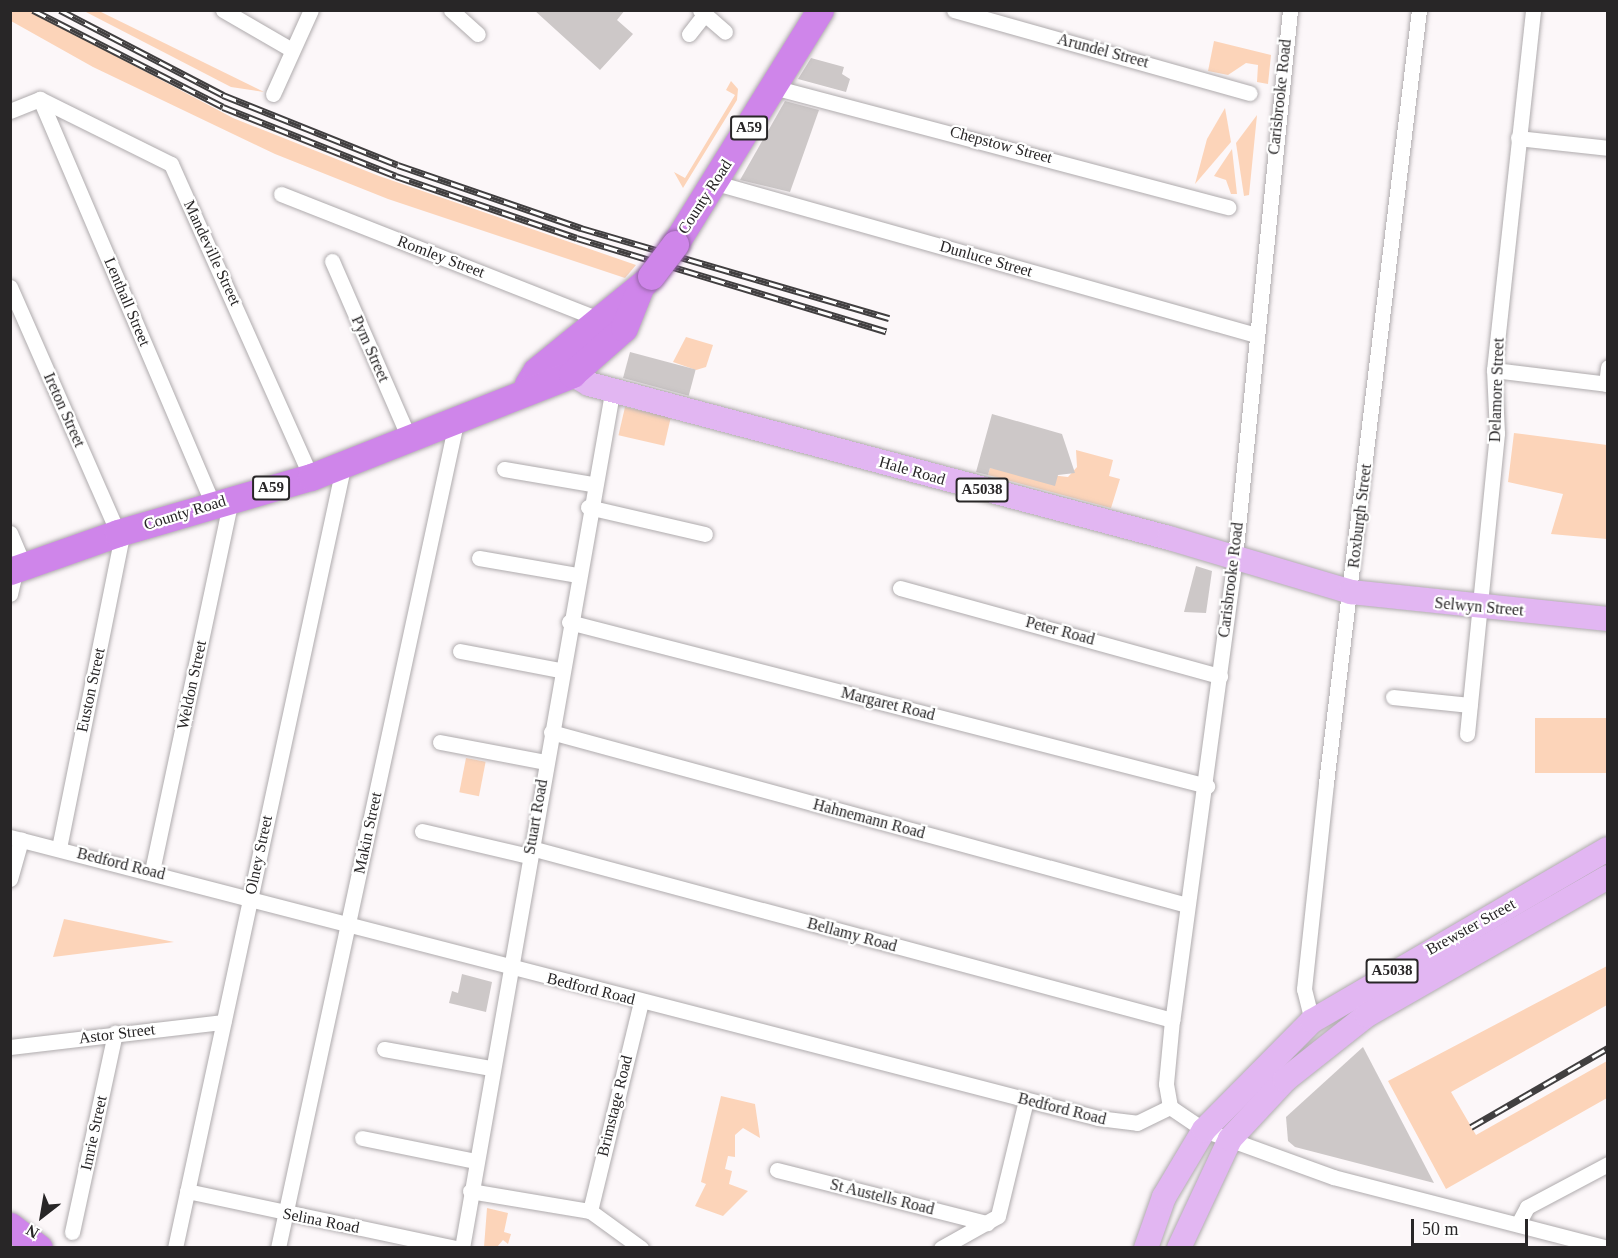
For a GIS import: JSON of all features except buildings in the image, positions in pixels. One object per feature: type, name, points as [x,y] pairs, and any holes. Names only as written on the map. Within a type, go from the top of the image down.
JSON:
[{"type":"highway","name":"County Road","points":[[574,363],[601,320],[645,282],[675,244],[716,183],[820,10]]},
{"type":"highway","name":"County Road","points":[[15,575],[120,532],[311,477],[526,388],[574,363],[624,328],[645,282]]},
{"type":"highway","points":[[10,1226],[37,1248]]},
{"type":"highway","points":[[10,1235],[37,1248]]},
{"type":"main road","name":"Hale Road","points":[[574,363],[613,387],[1235,557],[1351,592]]},
{"type":"main road","name":"Selwyn Street","points":[[1351,592],[1608,619]]},
{"type":"main road","name":"Brewster Street","points":[[1204,1130],[1312,1021],[1608,849]]},
{"type":"main road","name":"Brewster Street","points":[[1230,1139],[1285,1080],[1367,1016],[1608,877]]},
{"type":"main road","name":"A5038","points":[[1146,1248],[1164,1197],[1204,1130]]},
{"type":"main road","name":"A5038","points":[[1179,1248],[1230,1139]]},
{"type":"street","points":[[224,10],[292,50]]},
{"type":"street","points":[[273,94],[311,10]]},
{"type":"street","points":[[451,10],[478,34]]},
{"type":"street","name":"Arundel Street","points":[[954,10],[1250,93]]},
{"type":"street","name":"Carisbrooke Road","points":[[1170,1107],[1166,1084],[1172,1020],[1187,905],[1207,786],[1235,557],[1290,10]]},
{"type":"street","name":"Roxburgh Street","points":[[1312,1021],[1304,989],[1419,10]]},
{"type":"street","name":"Delamore Street","points":[[1467,734],[1497,433],[1494,370],[1533,10]]},
{"type":"street","points":[[689,34],[702,13],[725,32]]},
{"type":"street","name":"Chepstow Street","points":[[774,87],[1228,207]]},
{"type":"street","points":[[10,111],[40,99]]},
{"type":"street","name":"Mandeville Street","points":[[40,99],[171,164],[311,477]]},
{"type":"street","name":"Lenthall Street","points":[[40,99],[222,502]]},
{"type":"street","points":[[1518,138],[1608,147]]},
{"type":"street","name":"Dunluce Street","points":[[716,183],[1256,335]]},
{"type":"street","name":"Romley Street","points":[[281,194],[601,320]]},
{"type":"street","name":"Pym Street","points":[[332,261],[408,436]]},
{"type":"street","name":"Ireton Street","points":[[10,287],[120,532]]},
{"type":"street","points":[[1494,370],[1606,384],[1608,367]]},
{"type":"street","name":"Stuart Road","points":[[462,1248],[592,483],[613,387]]},
{"type":"street","name":"Makin Street","points":[[278,1248],[457,417]]},
{"type":"street","name":"Olney Street","points":[[175,1248],[344,463]]},
{"type":"street","points":[[504,469],[592,483]]},
{"type":"street","name":"Weldon Street","points":[[152,872],[222,502]]},
{"type":"street","points":[[588,507],[705,534]]},
{"type":"street","name":"Euston Street","points":[[58,848],[120,532]]},
{"type":"street","points":[[10,533],[15,575]]},
{"type":"street","points":[[479,558],[577,575]]},
{"type":"street","name":"Peter Road","points":[[900,588],[1220,676]]},
{"type":"street","name":"Margaret Road","points":[[569,622],[1207,786]]},
{"type":"street","points":[[460,651],[560,670]]},
{"type":"street","points":[[1393,697],[1470,705]]},
{"type":"street","name":"Hahnemann Road","points":[[551,732],[1187,905]]},
{"type":"street","points":[[440,742],[546,762]]},
{"type":"street","name":"Bellamy Road","points":[[422,831],[530,852],[1172,1020]]},
{"type":"street","points":[[10,879],[16,839]]},
{"type":"street","name":"Bedford Road","points":[[16,839],[152,872],[509,969],[1120,1123],[1137,1123],[1170,1107]]},
{"type":"street","name":"Brimstage Road","points":[[590,1211],[640,1002]]},
{"type":"street","name":"Astor Street","points":[[10,1047],[224,1022]]},
{"type":"street","name":"Imrie Street","points":[[72,1232],[116,1033]]},
{"type":"street","points":[[384,1049],[491,1068]]},
{"type":"street","points":[[941,1248],[998,1216],[1026,1100]]},
{"type":"street","points":[[1170,1107],[1204,1130],[1333,1177],[1607,1248]]},
{"type":"street","points":[[362,1138],[475,1161]]},
{"type":"street","points":[[1518,1224],[1527,1207],[1608,1164]]},
{"type":"street","name":"St Austells Road","points":[[777,1170],[987,1223]]},
{"type":"street","name":"Selina Road","points":[[187,1191],[286,1215],[456,1248]]},
{"type":"street","points":[[470,1191],[590,1211],[641,1248]]},
{"type":"shaded area","points":[[11,10],[31,11],[233,118],[379,176],[636,265],[625,278],[388,199],[275,154],[93,67],[11,21]]},
{"type":"shaded area","points":[[84,11],[99,11],[264,92],[231,87]]},
{"type":"shaded area","points":[[1214,41],[1271,55],[1268,84],[1257,82],[1258,65],[1246,63],[1228,75],[1208,71]]},
{"type":"shaded area","points":[[731,81],[738,89],[737,100],[683,188],[674,172],[685,178],[735,95],[726,90]]},
{"type":"shaded area","points":[[1225,108],[1231,142],[1195,184],[1207,139]]},
{"type":"shaded area","points":[[1257,115],[1249,195],[1244,196],[1236,143]]},
{"type":"shaded area","points":[[1232,149],[1237,194],[1231,194],[1226,180],[1214,176]]},
{"type":"shaded area","points":[[686,337],[713,345],[706,367],[696,370],[673,362]]},
{"type":"shaded area","points":[[625,407],[671,418],[664,446],[618,435]]},
{"type":"shaded area","points":[[1514,433],[1607,445],[1607,539],[1551,534],[1563,494],[1508,482]]},
{"type":"shaded area","points":[[1076,450],[1113,460],[1109,476],[1120,479],[1111,508],[988,475],[990,468],[1068,477],[1077,467]]},
{"type":"shaded area","points":[[1535,718],[1607,718],[1607,773],[1535,773]]},
{"type":"shaded area","points":[[466,758],[486,762],[479,796],[459,792]]},
{"type":"shaded area","points":[[64,919],[174,942],[53,957]]},
{"type":"shaded area","points":[[1607,966],[1607,1005],[1451,1092],[1476,1135],[1607,1061],[1607,1098],[1446,1189],[1388,1081]]},
{"type":"shaded area","points":[[721,1096],[755,1104],[760,1138],[743,1128],[735,1135],[735,1157],[728,1156],[725,1169],[732,1171],[729,1184],[748,1191],[723,1216],[695,1206],[706,1184],[701,1182]]},
{"type":"shaded area","points":[[487,1208],[508,1213],[504,1232],[511,1234],[508,1244],[503,1240],[497,1247],[484,1247]]},
{"type":"railway","points":[[33,10],[223,107],[396,176],[577,238],[886,331]]},
{"type":"railway","points":[[60,10],[223,95],[398,165],[581,228],[889,318]]},
{"type":"railway","points":[[1471,1127],[1608,1048]]}]
